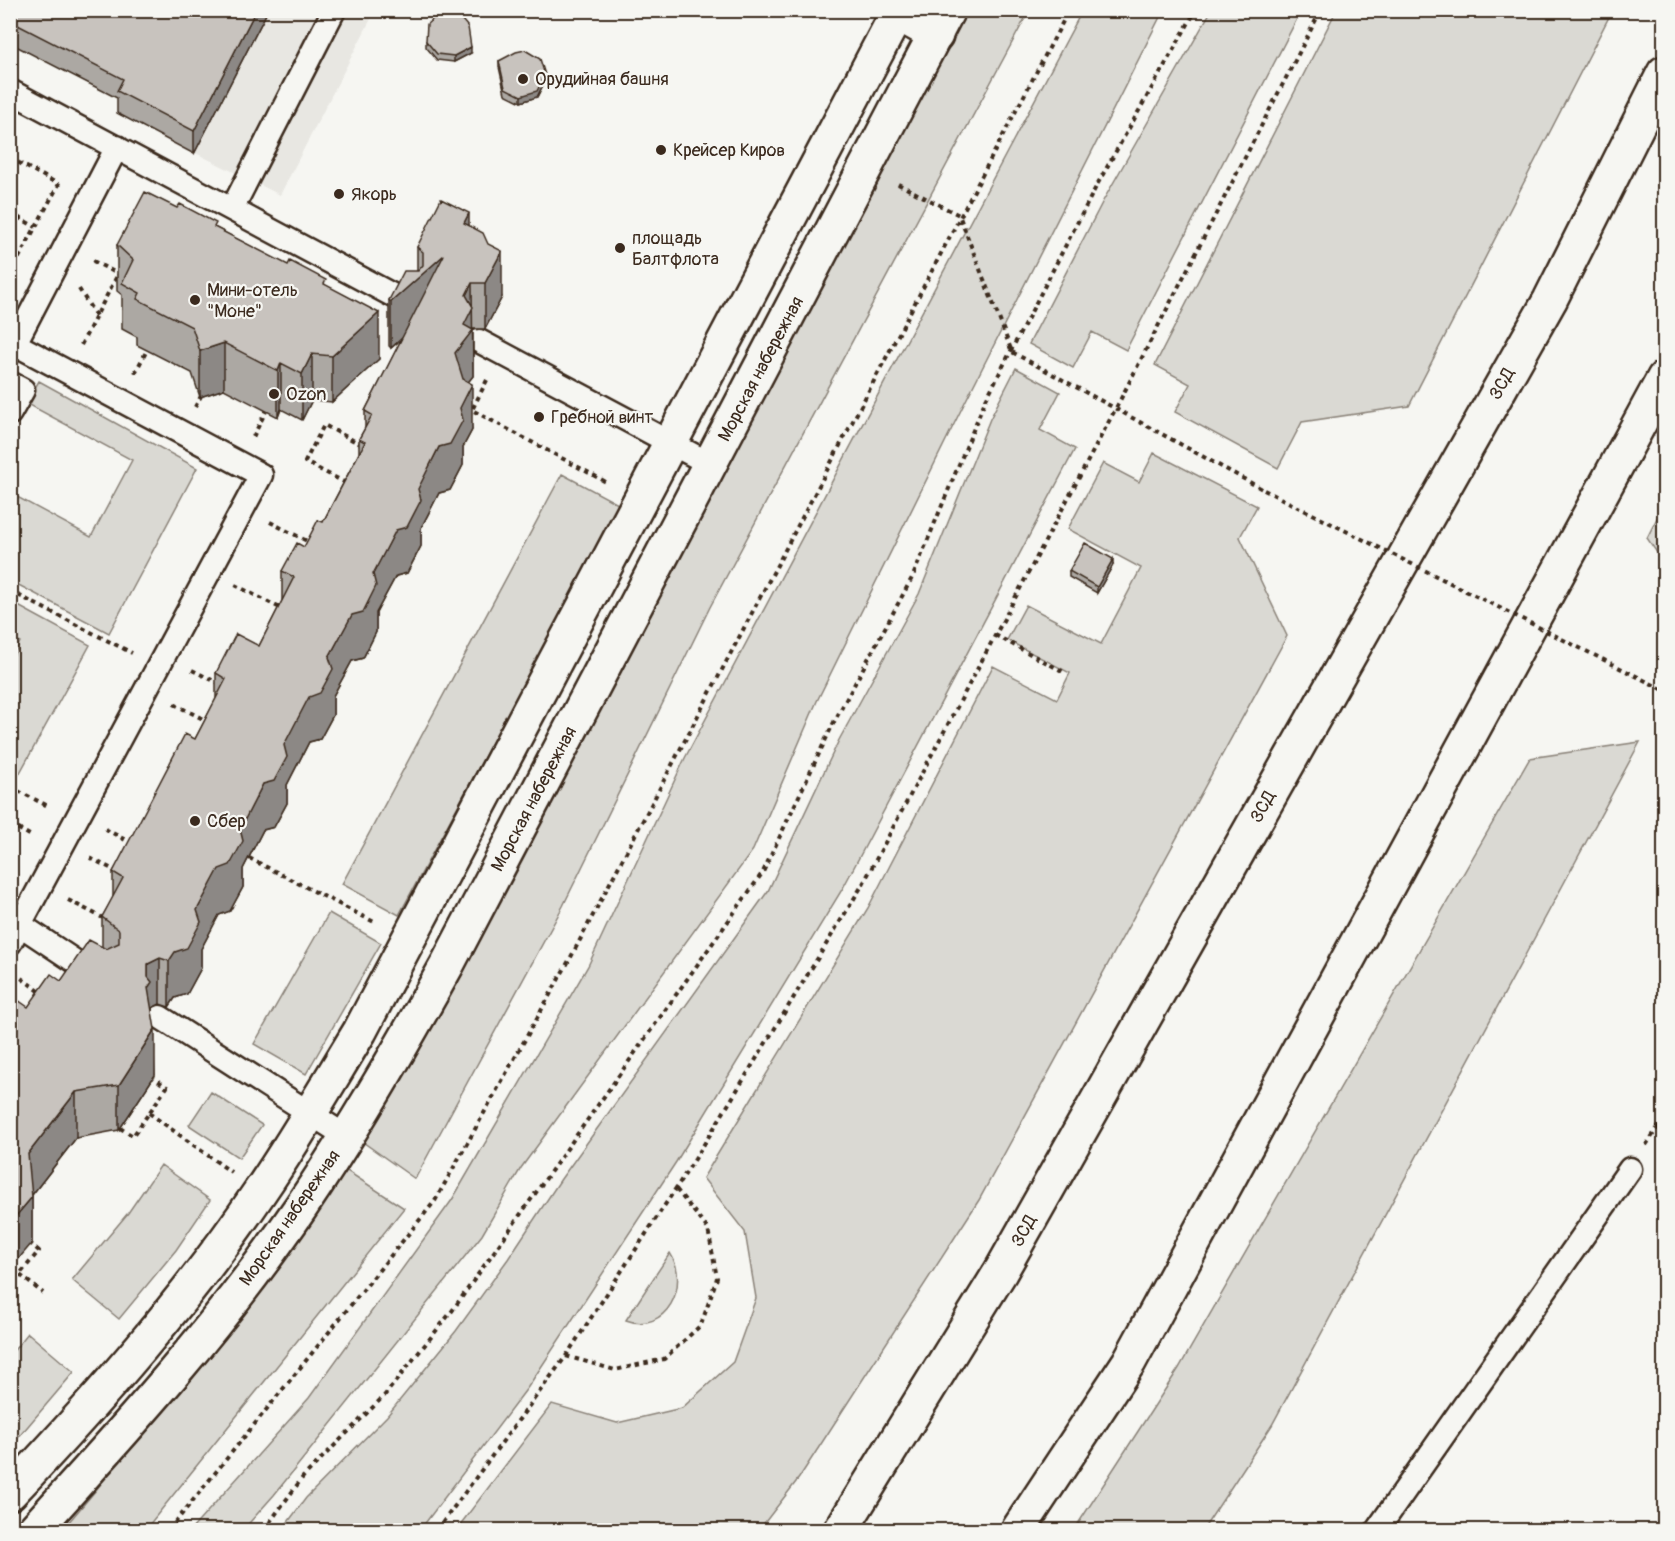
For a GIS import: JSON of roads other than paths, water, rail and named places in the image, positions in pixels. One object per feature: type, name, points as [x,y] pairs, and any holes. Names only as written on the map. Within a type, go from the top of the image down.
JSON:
[{"type":"main road","points":[[10,1493],[161,1321],[260,1192],[310,1114],[360,1031],[409,940],[896,12],[942,23]]},
{"type":"main road","name":"Морская набережная","points":[[34,1530],[153,1398],[215,1323],[300,1208],[347,1137],[447,965],[942,23]]},
{"type":"main road","name":"ЗСД","points":[[841,1530],[1001,1271],[1527,342],[1665,73]]},
{"type":"main road","points":[[1018,1530],[1129,1362],[1665,378]]},
{"type":"lane","points":[[232,209],[334,10]]},
{"type":"lane","points":[[10,91],[411,305]]},
{"type":"lane","points":[[106,982],[16,935],[261,475],[68,372],[13,348],[117,147]]},
{"type":"lane","points":[[479,341],[710,464]]},
{"type":"lane","points":[[10,383],[23,390],[10,413]]},
{"type":"lane","points":[[160,1017],[347,1137]]},
{"type":"lane","points":[[1377,1530],[1630,1169]]},
{"type":"place","name":"Орудийная башня","points":[[523,79]]},
{"type":"place","name":"Крейсер Киров","points":[[661,150]]},
{"type":"place","name":"Якорь","points":[[339,194]]},
{"type":"place","name":"площадь Балтфлота","points":[[620,248]]},
{"type":"place","name":"Мини-отель \"Моне\"","points":[[195,300]]},
{"type":"place","name":"Ozon","points":[[274,394]]},
{"type":"place","name":"Гребной винт","points":[[539,417]]},
{"type":"place","name":"Сбер","points":[[195,821]]}]
